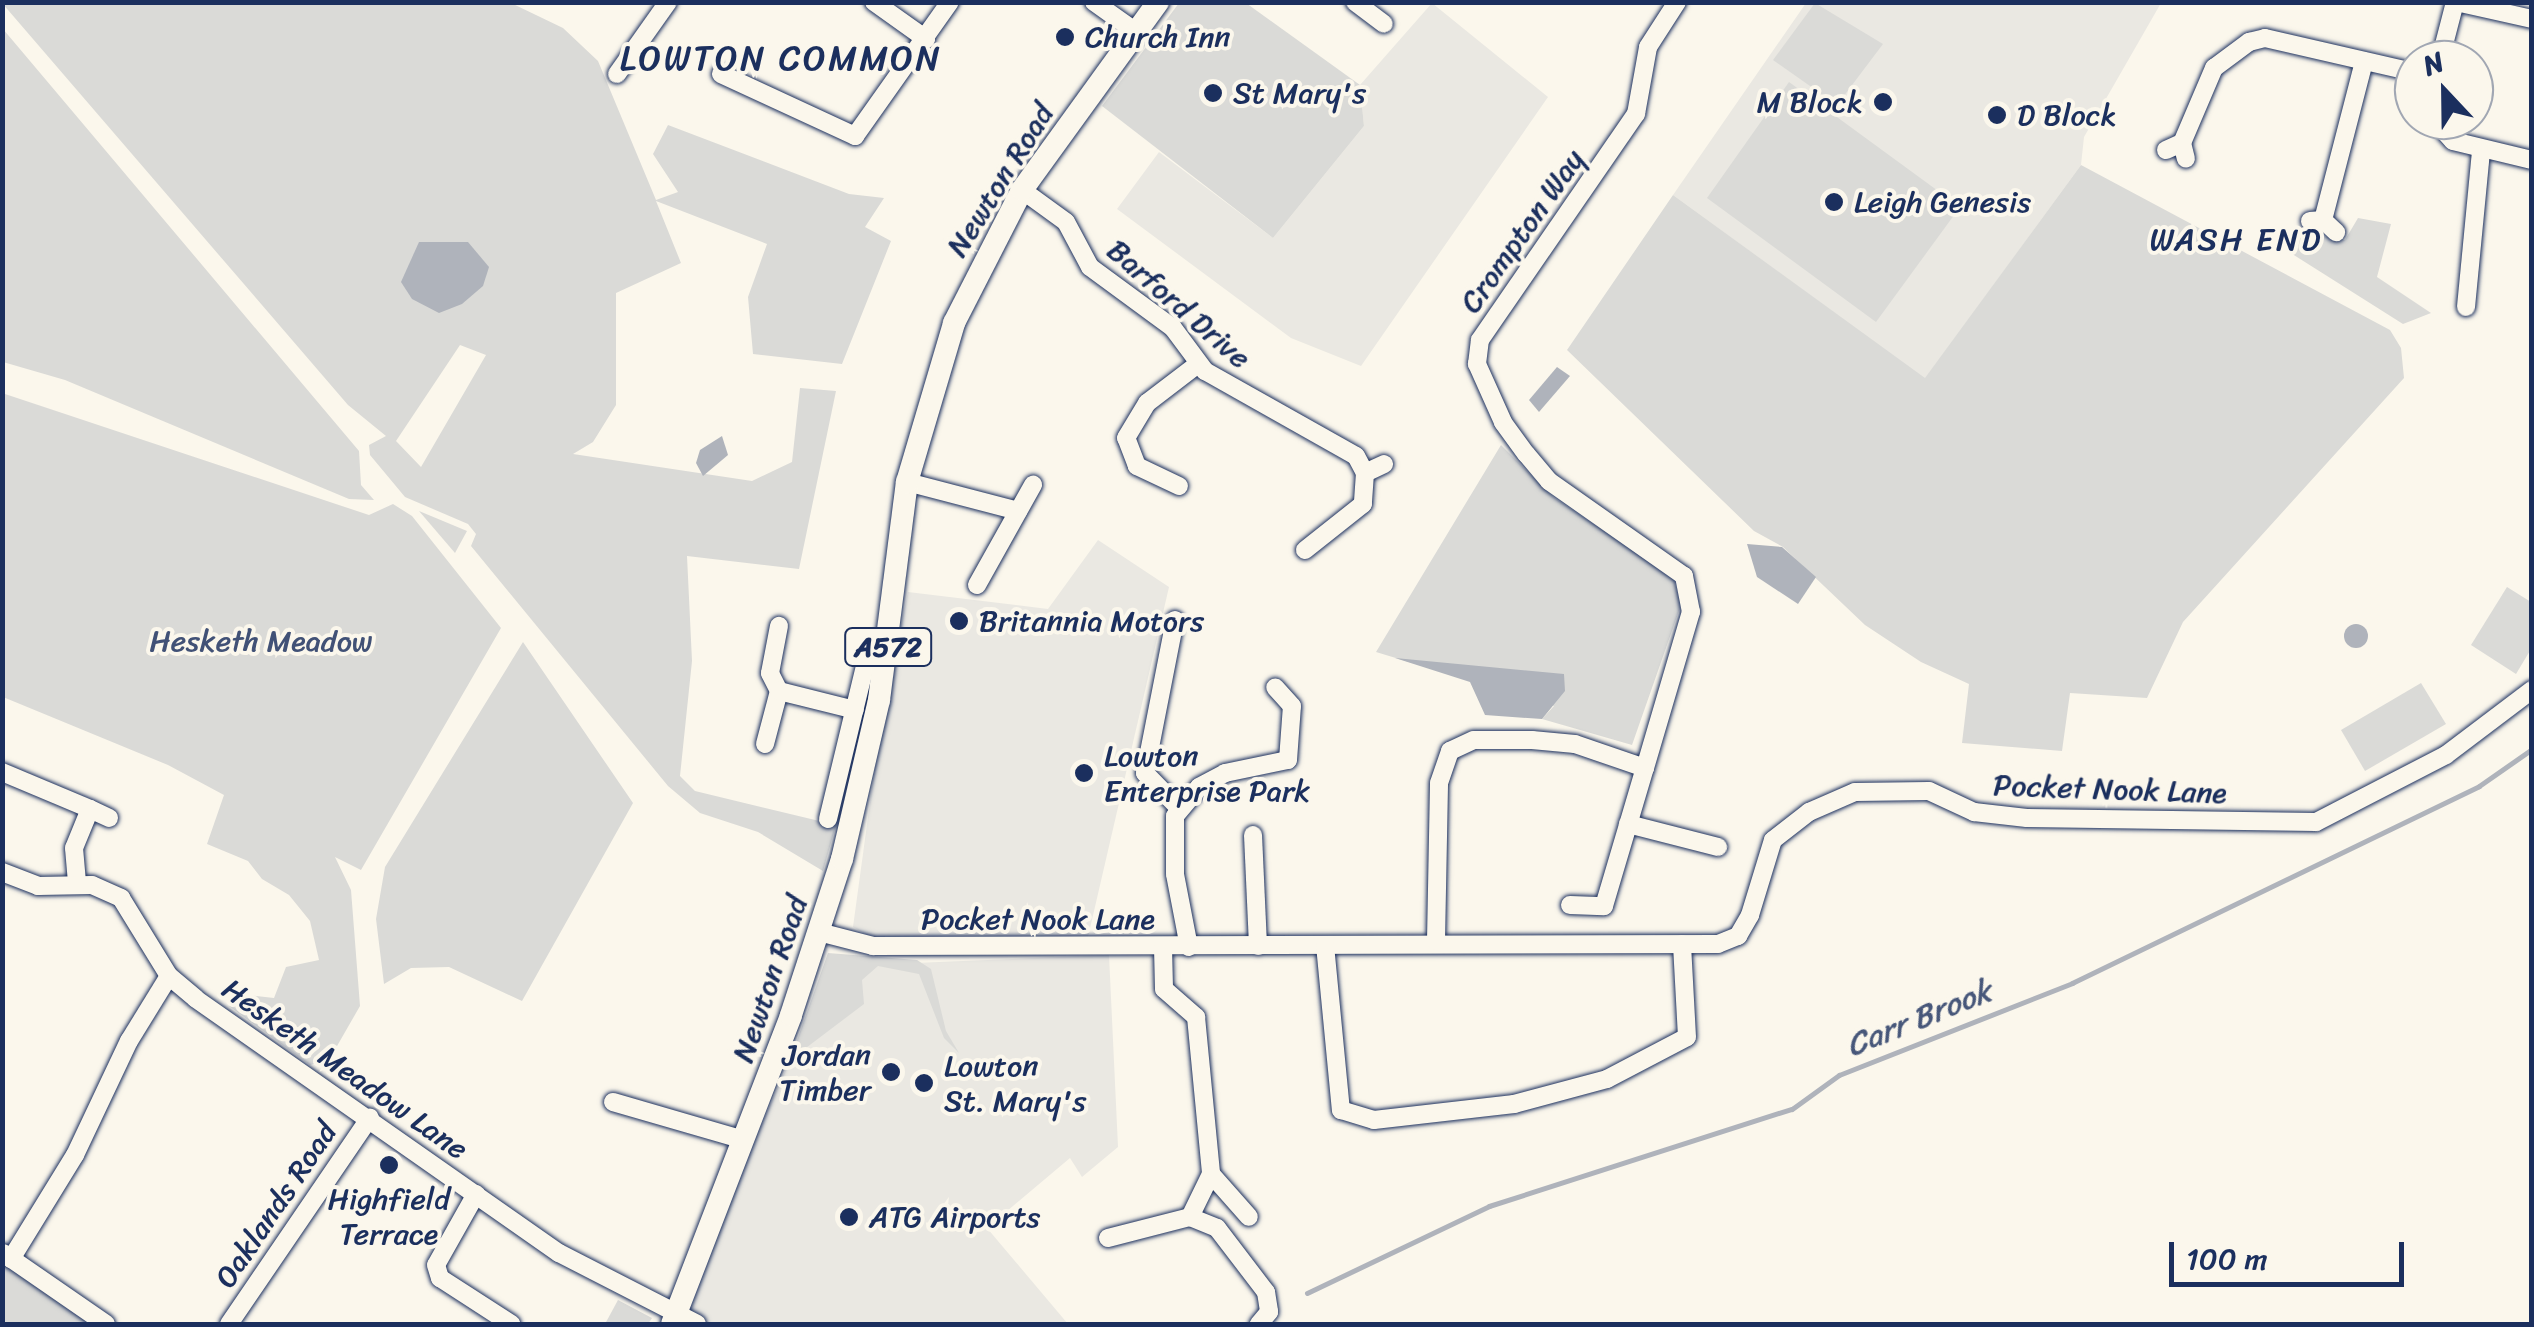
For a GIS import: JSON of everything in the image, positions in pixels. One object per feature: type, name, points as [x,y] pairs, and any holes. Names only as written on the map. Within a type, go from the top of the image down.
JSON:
[{"type":"main road","name":"Newton Road","points":[[682,1322],[819,932],[859,792],[888,643],[907,482],[954,324],[1022,190],[1158,2]]},
{"type":"street","points":[[617,74],[668,2]]},
{"type":"street","points":[[874,2],[926,39]]},
{"type":"street","points":[[721,74],[854,136],[950,2]]},
{"type":"street","points":[[1094,2],[1136,32]]},
{"type":"street","name":"Crompton Way","points":[[1570,905],[1604,906],[1691,612],[1691,587],[1684,576],[1549,481],[1502,422],[1480,377],[1477,353],[1636,114],[1648,47],[1677,2]]},
{"type":"street","points":[[2446,40],[2456,2],[2532,19]]},
{"type":"street","points":[[1362,4],[1384,24]]},
{"type":"street","points":[[2178,151],[2214,68],[2248,42],[2265,38],[2394,68]]},
{"type":"street","points":[[2323,224],[2364,61]]},
{"type":"street","points":[[2457,140],[2482,150],[2532,160]]},
{"type":"street","points":[[2466,307],[2482,150]]},
{"type":"street","name":"Barford Drive","points":[[1022,190],[1066,222],[1090,268],[1173,328],[1198,364],[1349,450],[1365,473]]},
{"type":"street","points":[[1179,486],[1137,466],[1126,438],[1147,403],[1198,364]]},
{"type":"street","points":[[1305,550],[1362,504],[1365,473],[1384,464]]},
{"type":"street","points":[[907,482],[1018,511]]},
{"type":"street","points":[[977,585],[1033,485]]},
{"type":"street","points":[[1174,620],[1146,773],[1179,808],[1174,874],[1189,947]]},
{"type":"street","points":[[766,744],[778,691],[770,673],[779,626]]},
{"type":"street","name":"Newton Road","points":[[828,819],[870,646],[888,643]]},
{"type":"street","points":[[1168,661],[1187,666]]},
{"type":"street","points":[[1275,686],[1292,706],[1312,708]]},
{"type":"street","name":"Pocket Nook Lane","points":[[819,932],[873,946],[1189,947],[1436,941],[1682,944],[1738,936],[1773,840],[1809,812],[1855,792],[1929,791],[1974,812],[2026,818],[2316,822],[2446,755],[2532,690]]},
{"type":"street","points":[[778,691],[855,710]]},
{"type":"street","points":[[1179,808],[1225,774],[1288,760],[1292,706]]},
{"type":"street","points":[[1436,941],[1438,783],[1450,751],[1474,740],[1532,740],[1575,744],[1645,768]]},
{"type":"street","points":[[2,772],[110,818]]},
{"type":"street","points":[[76,884],[74,848],[90,809]]},
{"type":"street","points":[[1628,824],[1718,847]]},
{"type":"street","points":[[1253,835],[1258,946]]},
{"type":"street","name":"Hesketh Meadow Lane","points":[[2,872],[38,886],[76,884],[102,888],[129,906],[169,976],[559,1253],[682,1322]]},
{"type":"street","points":[[1325,945],[1341,1110],[1374,1120],[1514,1104],[1608,1080],[1687,1037],[1682,944]]},
{"type":"street","points":[[1163,947],[1164,990],[1196,1017],[1210,1174],[1190,1217]]},
{"type":"street","points":[[106,1324],[6,1256],[75,1155],[129,1042],[169,976]]},
{"type":"street","points":[[613,1102],[744,1140]]},
{"type":"street","name":"Oaklands Road","points":[[229,1324],[370,1117]]},
{"type":"street","points":[[1210,1174],[1249,1217]]},
{"type":"street","points":[[476,1194],[436,1265],[440,1278],[511,1324]]},
{"type":"street","points":[[1108,1238],[1190,1217],[1217,1228],[1266,1292],[1269,1312],[1260,1324]]},
{"type":"shaded area","points":[[1432,3],[1548,97],[1361,366],[1291,338],[1117,209],[1159,152],[1273,238],[1364,126],[1360,85]]},
{"type":"shaded area","points":[[1806,3],[2161,3],[2084,137],[2081,165],[1925,379],[1673,195]]},
{"type":"shaded area","points":[[419,242],[468,242],[489,267],[483,286],[462,304],[439,313],[412,299],[401,282]]},
{"type":"shaded area","points":[[1557,367],[1570,376],[1539,412],[1529,400]]},
{"type":"shaded area","points":[[722,436],[728,455],[703,476],[696,463],[700,450]]},
{"type":"shaded area","points":[[1098,540],[1169,587],[1088,937],[874,939],[853,927],[881,722],[908,592],[1048,609]]},
{"type":"shaded area","points":[[1747,544],[1782,547],[1816,577],[1798,604],[1757,577]]},
{"type":"shaded area","points":[[2356,624],[2368,636],[2356,648],[2344,636]]},
{"type":"shaded area","points":[[1395,658],[1564,674],[1565,691],[1542,719],[1485,715],[1470,682]]},
{"type":"shaded area","points":[[1109,955],[1118,1147],[1082,1177],[1070,1158],[987,1228],[1068,1324],[673,1324],[790,1060],[866,965]]},
{"type":"green space","points":[[2,3],[511,3],[563,28],[598,61],[656,200],[678,192],[653,154],[668,125],[849,194],[884,198],[865,227],[891,241],[842,364],[753,354],[748,297],[767,244],[656,201],[681,263],[616,293],[616,405],[593,442],[573,454],[752,481],[792,462],[800,388],[836,391],[799,569],[687,556],[692,661],[680,776],[695,791],[836,825],[823,871],[758,832],[700,813],[668,786],[471,546],[476,534],[468,524],[405,497],[370,455],[369,445],[386,436],[348,405]],"holes":[[[460,345],[486,355],[421,467],[396,441]]]},
{"type":"green space","points":[[1179,3],[1246,3],[1360,85],[1364,126],[1273,238],[1102,106]]},
{"type":"green space","points":[[1815,3],[1883,44],[1837,105],[1773,60]]},
{"type":"green space","points":[[3,29],[359,451],[361,485],[374,500],[349,499],[65,380],[3,362]]},
{"type":"green space","name":"Leigh Genesis","points":[[1789,82],[1960,207],[1876,322],[1707,198]]},
{"type":"green space","points":[[2081,165],[2390,330],[2401,348],[2404,378],[2183,622],[2147,698],[2070,693],[2062,751],[1962,743],[1969,684],[1921,662],[1865,625],[1783,547],[1754,531],[1567,350],[1673,195],[1925,378]]},
{"type":"green space","points":[[2358,218],[2391,224],[2377,277],[2431,313],[2403,324],[2278,245],[2282,229],[2345,240]]},
{"type":"green space","name":"Hesketh Meadow","points":[[2,393],[369,515],[393,504],[412,516],[501,628],[361,870],[335,857],[351,890],[360,1006],[329,1060],[310,1065],[229,1006],[240,994],[274,998],[286,967],[319,960],[310,921],[289,895],[262,879],[248,861],[207,844],[224,795],[168,765],[3,697]]},
{"type":"green space","points":[[1501,445],[1553,497],[1673,577],[1681,605],[1632,745],[1542,719],[1554,706],[1376,652]]},
{"type":"green space","points":[[419,511],[467,531],[455,553]]},
{"type":"green space","points":[[2507,587],[2531,602],[2531,649],[2516,674],[2471,645]]},
{"type":"green space","points":[[523,642],[633,803],[522,1001],[449,967],[411,968],[384,984],[376,919],[385,867]]},
{"type":"green space","points":[[2421,683],[2446,724],[2365,771],[2341,730]]},
{"type":"green space","points":[[828,953],[917,960],[931,969],[946,1031],[959,1053],[944,1038],[919,974],[878,966],[862,980],[864,1004],[790,1060]]},
{"type":"green space","points":[[3,1260],[96,1324],[3,1324]]},
{"type":"green space","points":[[618,1300],[652,1318],[648,1324],[605,1324]]},
{"type":"waterway","name":"Carr Brook","points":[[1307,1293],[1489,1206],[1792,1109],[1839,1075],[2072,983],[2479,786],[2532,749]]},
{"type":"place","name":"Church Inn","points":[[1065,37]]},
{"type":"place","name":"St Mary's","points":[[1213,93]]},
{"type":"place","name":"M Block","points":[[1883,102]]},
{"type":"place","name":"D Block","points":[[1997,115]]},
{"type":"place","name":"Leigh Genesis","points":[[1834,202]]},
{"type":"place","name":"Britannia Motors","points":[[959,621]]},
{"type":"place","name":"Lowton Enterprise Park","points":[[1084,773]]},
{"type":"place","name":"Jordan Timber","points":[[891,1072]]},
{"type":"place","name":"Lowton St. Mary's","points":[[924,1083]]},
{"type":"place","name":"Highfield Terrace","points":[[389,1165]]},
{"type":"place","name":"ATG Airports","points":[[849,1217]]},
{"type":"district","name":"LOWTON COMMON","points":[[781,58]]},
{"type":"district","name":"WASH END","points":[[2236,240]]}]
